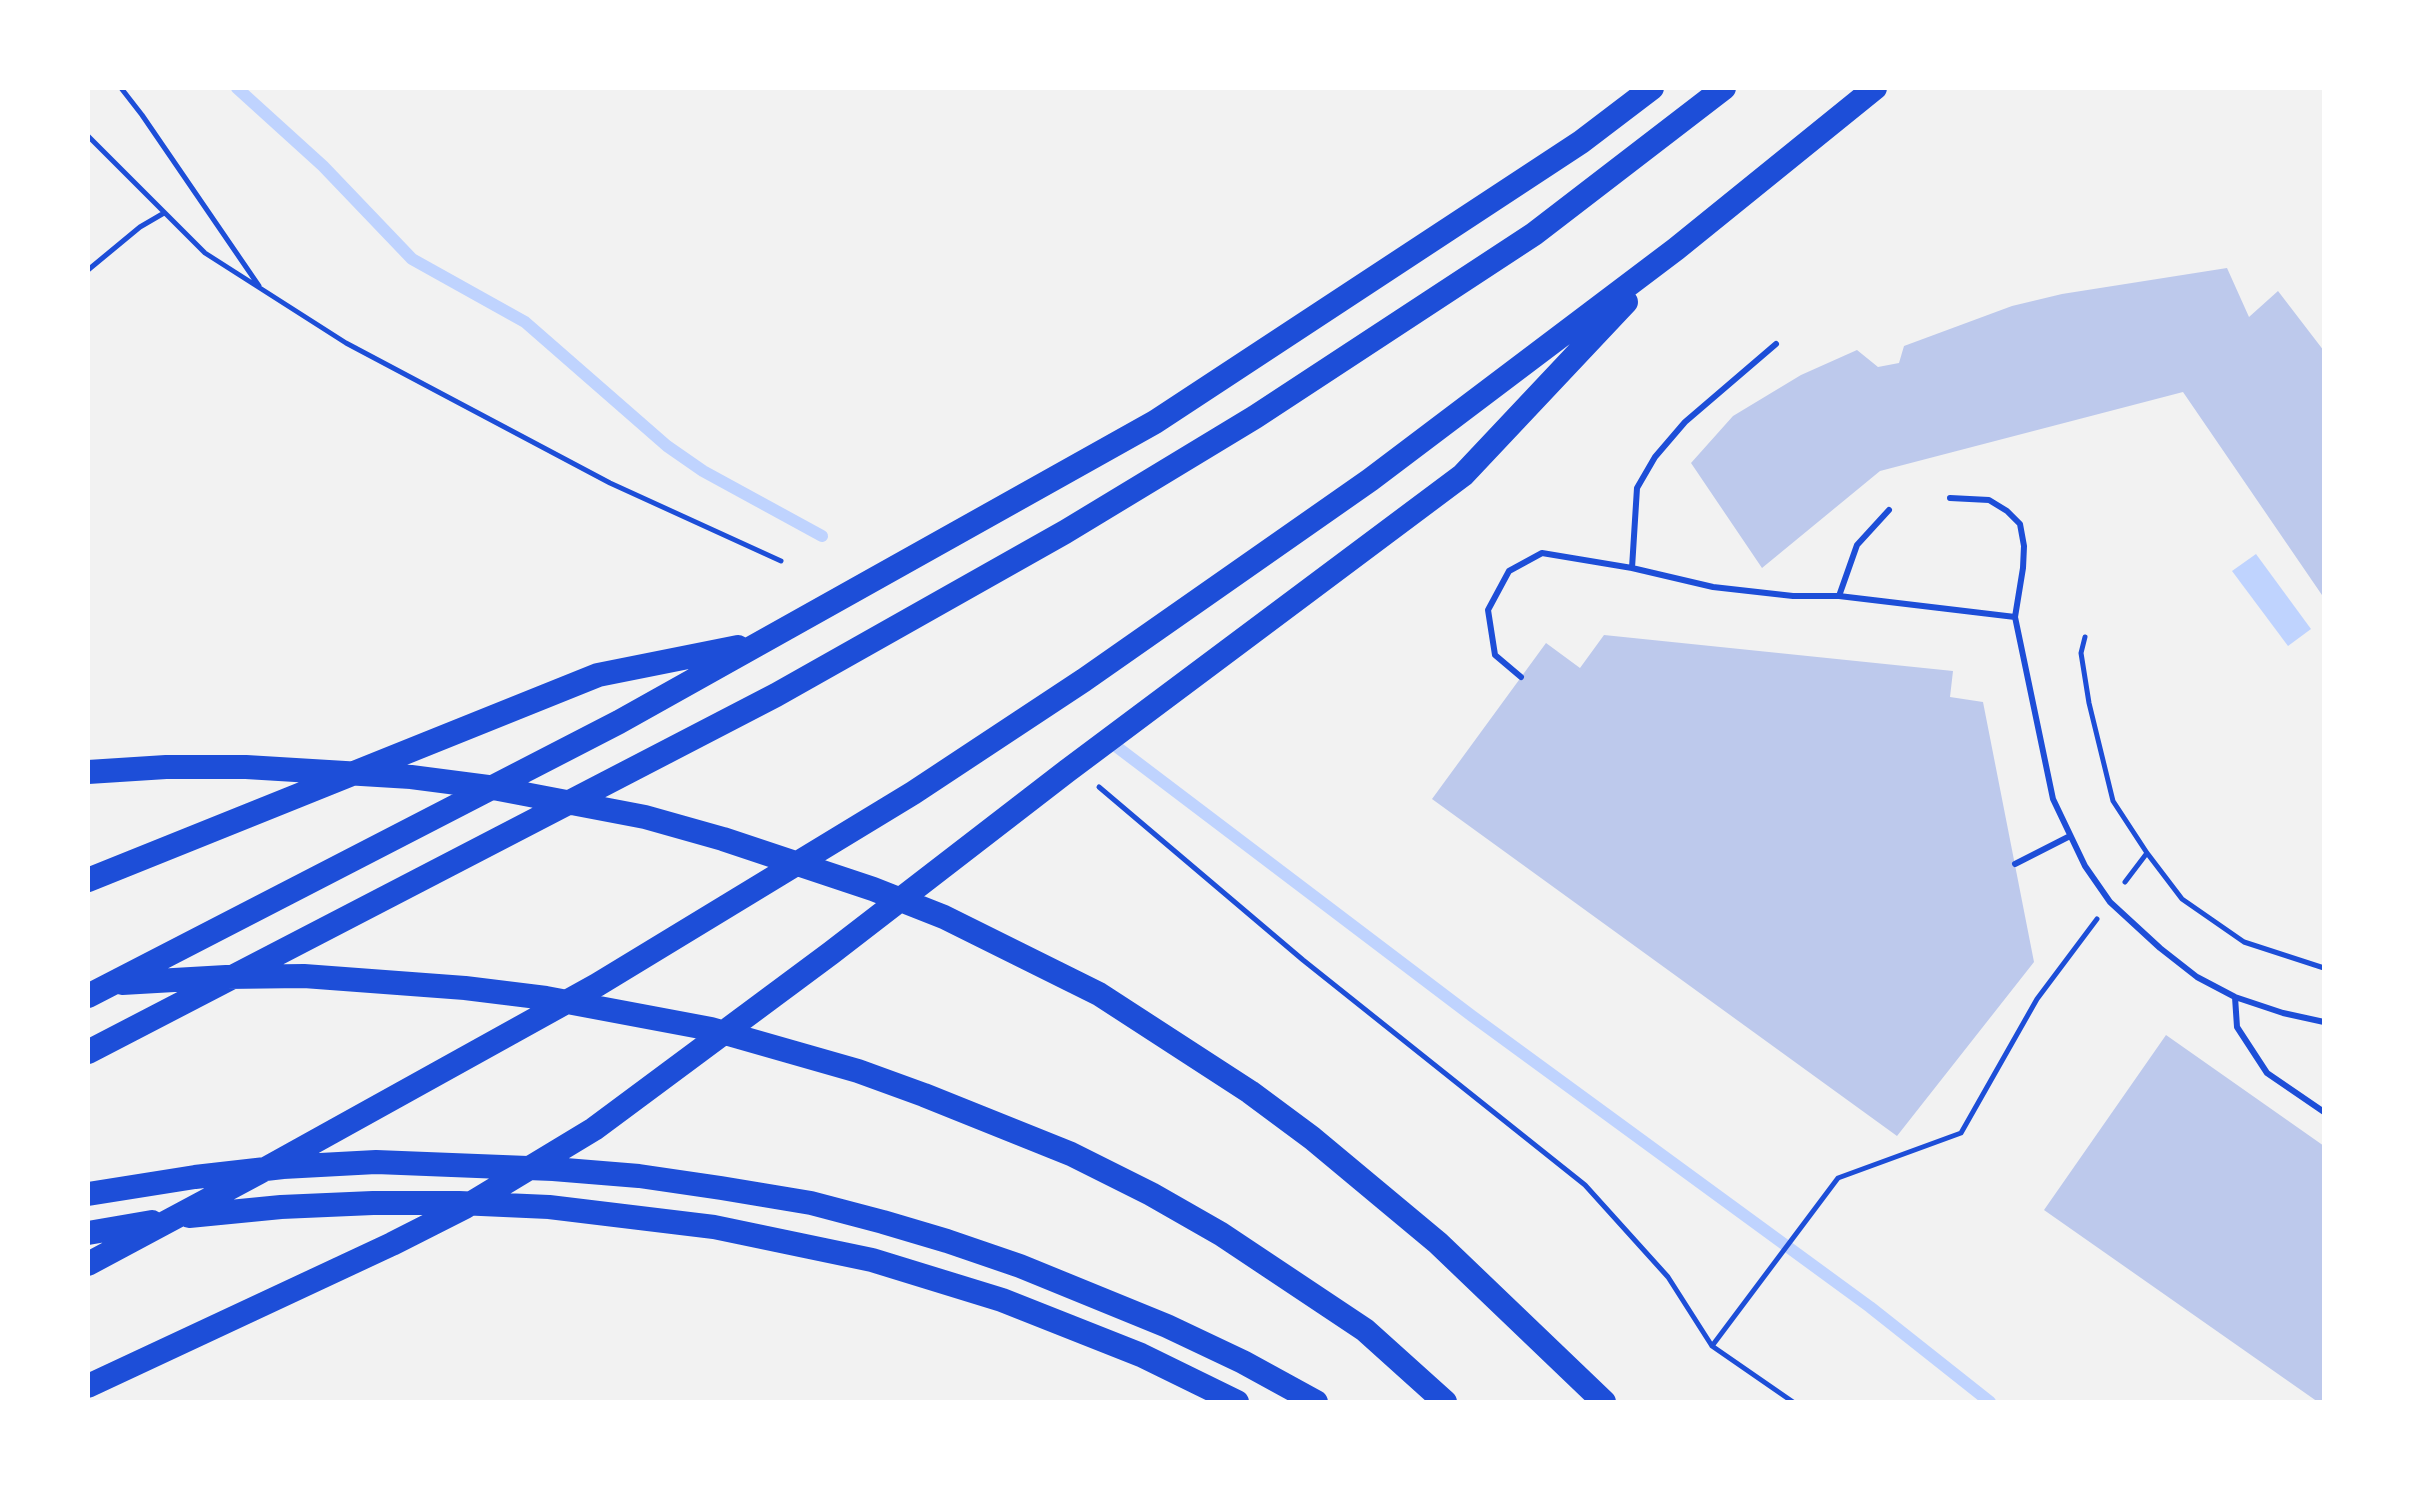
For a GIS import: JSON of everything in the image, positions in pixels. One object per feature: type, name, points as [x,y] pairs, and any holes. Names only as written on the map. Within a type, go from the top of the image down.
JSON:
[{"type":"highway","points":[[88,996],[619,722],[1155,422],[1581,142],[1652,88]]},
{"type":"highway","points":[[88,1052],[776,695],[1065,532],[1255,417],[1534,234],[1724,88]]},
{"type":"highway","points":[[88,1264],[597,985],[913,793],[1096,671],[1370,480],[1676,249],[1875,88]]},
{"type":"highway","points":[[88,1386],[416,1232],[529,1170],[594,1129],[1463,475],[1676,249]]},
{"type":"highway","points":[[88,880],[598,675],[760,643]]},
{"type":"highway","points":[[88,772],[233,767],[344,772],[473,785],[645,817],[795,862],[930,912],[1020,953],[1099,994],[1172,1040],[1312,1138],[1438,1243],[1604,1402]]},
{"type":"highway","points":[[88,986],[173,979],[304,976],[451,986],[546,998],[711,1029],[794,1052],[911,1090],[994,1122],[1151,1194],[1221,1234],[1365,1330],[1445,1402]]},
{"type":"highway","points":[[88,1194],[239,1172],[376,1162],[464,1164],[639,1176],[811,1203],[947,1241],[1091,1293],[1243,1362],[1316,1402]]},
{"type":"highway","points":[[88,1233],[201,1214],[373,1203],[549,1207],[714,1227],[872,1260],[1002,1300],[1141,1355],[1237,1402]]},
{"type":"lane","points":[[1632,568],[1637,488],[1655,457],[1685,422],[1776,344]]},
{"type":"lane","points":[[1950,498],[1989,500],[2020,524],[2024,557],[2015,617],[2053,799],[2085,866],[2110,902],[2197,977],[2235,997],[2283,1013],[2324,1022]]},
{"type":"lane","points":[[1839,596],[1857,545],[1889,510]]},
{"type":"lane","points":[[1521,677],[1495,655],[1488,610],[1509,571],[1542,553],[1632,568],[1713,587],[1793,596],[1839,596],[2015,617]]},
{"type":"lane","points":[[2015,864],[2070,836]]},
{"type":"lane","points":[[2235,997],[2237,1027],[2267,1073],[2324,1112]]},
{"type":"path","points":[[121,88],[262,290]]},
{"type":"path","points":[[88,136],[205,253],[346,343],[610,483],[781,561]]},
{"type":"path","points":[[88,270],[140,227],[164,212]]},
{"type":"path","points":[[2085,637],[2081,653],[2089,703],[2113,801],[2147,853],[2182,899],[2244,942],[2324,968]]},
{"type":"path","points":[[1098,786],[1303,960],[1585,1185],[1668,1277],[1712,1346],[1793,1402]]},
{"type":"path","points":[[1712,1346],[1838,1178],[1961,1133],[2037,999],[2094,922]]},
{"type":"water","points":[[2256,554],[2311,629],[2288,646],[2232,571]]},
{"type":"building","points":[[2227,268],[2249,317],[2278,291],[2324,351],[2324,598],[2183,392],[1880,471],[1762,568],[1691,463],[1733,416],[1801,375],[1857,350],[1878,367],[1899,363],[1904,346],[2012,306],[2062,294]]},
{"type":"building","points":[[1604,635],[1953,671],[1950,697],[1983,702],[2034,962],[1897,1136],[1432,799],[1546,643],[1580,668]]},
{"type":"building","points":[[2166,1035],[2324,1146],[2324,1402],[2318,1402],[2044,1210]]},
{"type":"waterway","points":[[237,88],[323,166],[412,259],[525,322],[667,446],[703,471],[822,536]]},
{"type":"waterway","points":[[1117,747],[1472,1016],[1870,1307],[1990,1402]]}]
